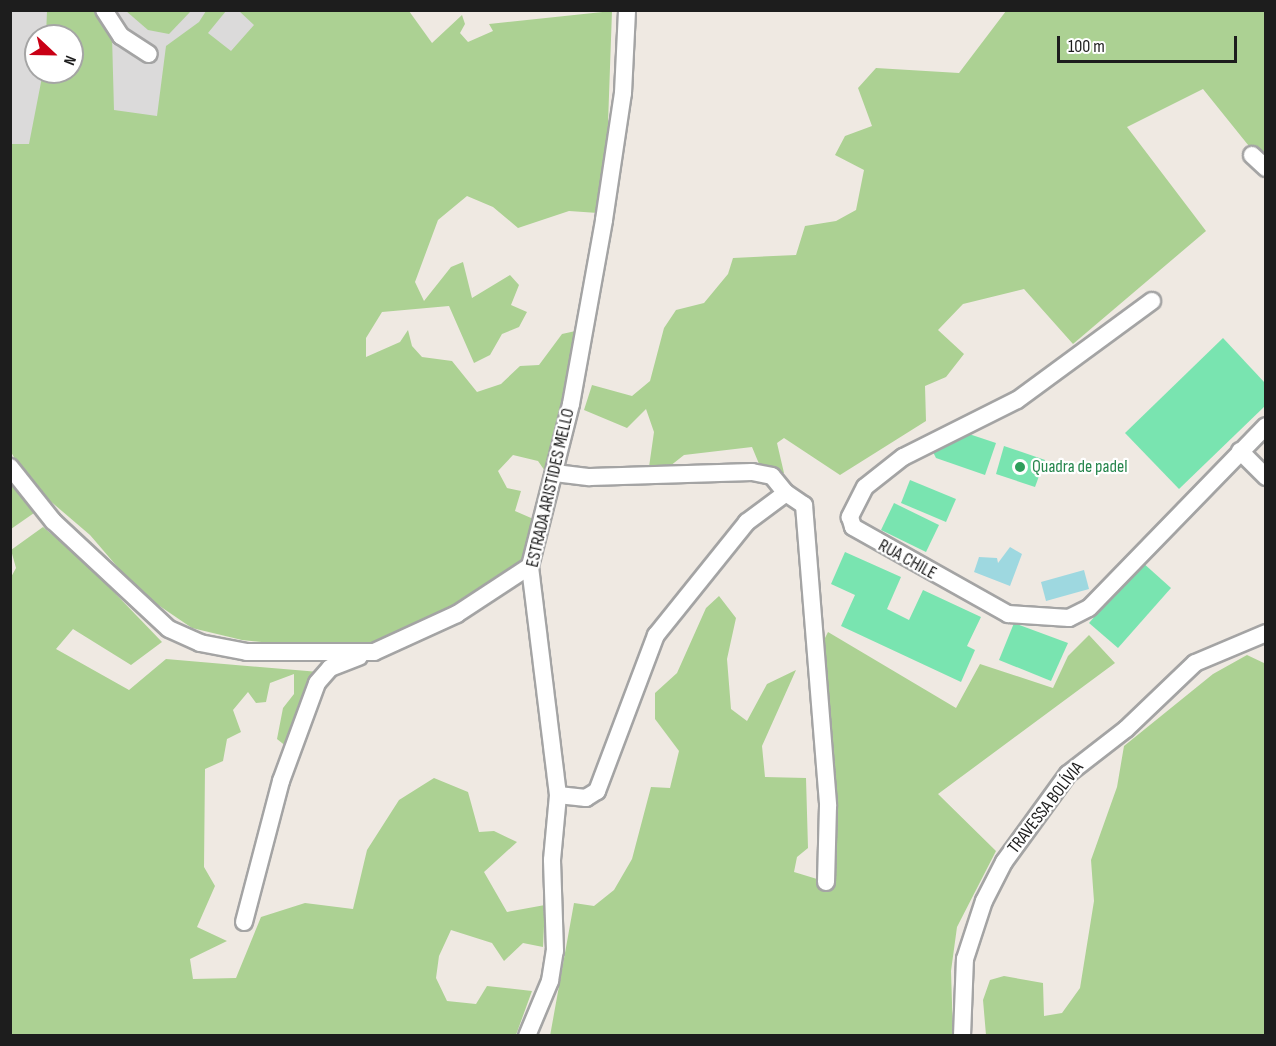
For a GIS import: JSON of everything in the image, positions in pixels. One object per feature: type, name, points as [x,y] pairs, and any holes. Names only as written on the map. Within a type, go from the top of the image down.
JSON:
[{"type":"street","points":[[104,10],[121,36],[149,54]]},
{"type":"street","name":"ESTRADA ARISTIDES MELLO","points":[[526,1035],[550,981],[555,951],[552,860],[558,795],[530,566],[555,473],[604,220],[623,93],[627,10]]},
{"type":"street","points":[[1252,155],[1266,168]]},
{"type":"street","name":"RUA CHILE","points":[[1152,301],[1017,400],[903,457],[865,487],[850,517],[853,527],[1008,614],[1069,618],[1089,608],[1266,426]]},
{"type":"street","points":[[1240,451],[1266,477]]},
{"type":"street","points":[[10,467],[53,521],[169,629],[200,643],[247,652],[374,652]]},
{"type":"street","points":[[555,473],[590,477],[752,472],[772,476],[786,493],[804,506],[828,806],[825,882]]},
{"type":"street","points":[[558,795],[586,798],[597,791],[656,635],[747,522],[786,493]]},
{"type":"street","points":[[244,922],[281,781],[322,674],[457,614],[530,566]]},
{"type":"street","name":"TRAVESSA BOLÍVIA","points":[[962,1035],[965,959],[984,901],[1004,862],[1068,774],[1126,729],[1195,663],[1266,633]]},
{"type":"shaded area","points":[[331,10],[205,193],[11,175],[10,11]]},
{"type":"green space","points":[[47,11],[95,11],[112,36],[114,110],[157,116],[166,46],[199,22],[206,11],[226,11],[208,33],[231,51],[254,25],[239,11],[409,11],[432,43],[462,15],[465,24],[460,33],[468,42],[493,31],[489,24],[612,11],[606,180],[598,213],[569,211],[518,228],[493,207],[467,196],[438,220],[415,282],[424,301],[451,267],[463,262],[472,298],[510,275],[519,285],[511,305],[527,312],[519,327],[502,334],[490,355],[474,363],[449,306],[382,312],[366,338],[366,357],[400,342],[408,330],[412,346],[422,357],[452,361],[477,392],[501,384],[520,366],[539,365],[562,334],[580,330],[545,471],[538,461],[513,455],[498,471],[507,488],[521,491],[515,511],[538,521],[524,564],[485,589],[375,645],[312,647],[242,640],[192,628],[139,592],[90,535],[28,482],[11,452],[10,144],[29,144],[41,84],[84,84],[84,24],[46,24]]},
{"type":"green space","points":[[126,11],[191,11],[169,34],[148,30]]},
{"type":"green space","points":[[1006,11],[1265,11],[1265,166],[1203,89],[1127,127],[1206,231],[1073,344],[1024,289],[963,304],[938,330],[964,354],[946,377],[925,386],[926,421],[840,475],[784,438],[777,443],[784,473],[762,471],[752,447],[684,455],[665,470],[649,467],[654,432],[646,409],[627,428],[584,410],[592,385],[632,396],[650,381],[664,328],[676,310],[704,303],[728,274],[733,258],[796,255],[805,226],[836,221],[856,210],[864,170],[835,155],[845,136],[872,126],[858,88],[876,68],[959,73]]},
{"type":"green space","points":[[1223,338],[1265,383],[1265,406],[1179,489],[1125,433]]},
{"type":"green space","points":[[954,429],[996,443],[985,475],[936,458],[932,450]]},
{"type":"green space","name":"Quadra de padel","points":[[1004,446],[1045,460],[1035,487],[996,474]]},
{"type":"green space","points":[[910,480],[956,499],[946,522],[901,503]]},
{"type":"green space","points":[[11,482],[34,513],[10,529]]},
{"type":"green space","points":[[894,503],[939,525],[926,552],[881,530]]},
{"type":"green space","points":[[43,527],[83,560],[162,642],[131,665],[73,629],[56,649],[129,690],[166,659],[319,672],[287,747],[277,739],[283,708],[294,694],[294,674],[270,683],[266,702],[256,703],[248,692],[233,710],[241,732],[227,739],[223,761],[205,769],[204,867],[215,886],[197,927],[227,941],[190,959],[193,979],[236,978],[261,917],[305,903],[353,909],[367,850],[399,800],[434,778],[468,792],[479,832],[494,831],[517,842],[484,872],[507,912],[545,905],[543,947],[523,943],[504,961],[492,943],[451,930],[439,956],[436,978],[447,1001],[476,1004],[487,986],[532,991],[516,1035],[11,1036],[10,579],[16,568],[11,550]]},
{"type":"green space","points":[[845,552],[901,577],[887,609],[909,620],[923,590],[981,617],[967,646],[975,650],[961,682],[841,626],[855,595],[831,584]]},
{"type":"green space","points":[[1142,562],[1171,588],[1118,648],[1089,623]]},
{"type":"green space","points":[[719,596],[736,618],[727,659],[731,709],[747,721],[767,684],[796,670],[762,746],[765,777],[806,778],[808,848],[797,857],[794,872],[817,879],[820,768],[810,668],[828,632],[956,708],[980,664],[1053,688],[1068,656],[1089,635],[1115,663],[938,794],[996,851],[957,927],[951,971],[953,1035],[550,1036],[574,903],[594,906],[614,890],[632,859],[651,787],[670,788],[679,751],[655,719],[655,693],[677,673],[706,608]]},
{"type":"green space","points":[[1014,623],[1068,643],[1051,681],[999,660]]},
{"type":"green space","points":[[1247,655],[1266,664],[1265,1035],[986,1035],[983,1000],[990,980],[1004,976],[1043,983],[1044,1016],[1062,1013],[1080,988],[1094,901],[1091,860],[1117,787],[1124,746],[1213,674]]},
{"type":"water","points":[[1010,547],[1022,554],[1010,586],[974,572],[979,557],[997,558],[998,563]]},
{"type":"water","points":[[1084,570],[1089,589],[1046,601],[1041,582]]},
{"type":"place","name":"Quadra de padel","points":[[1020,467]]}]
